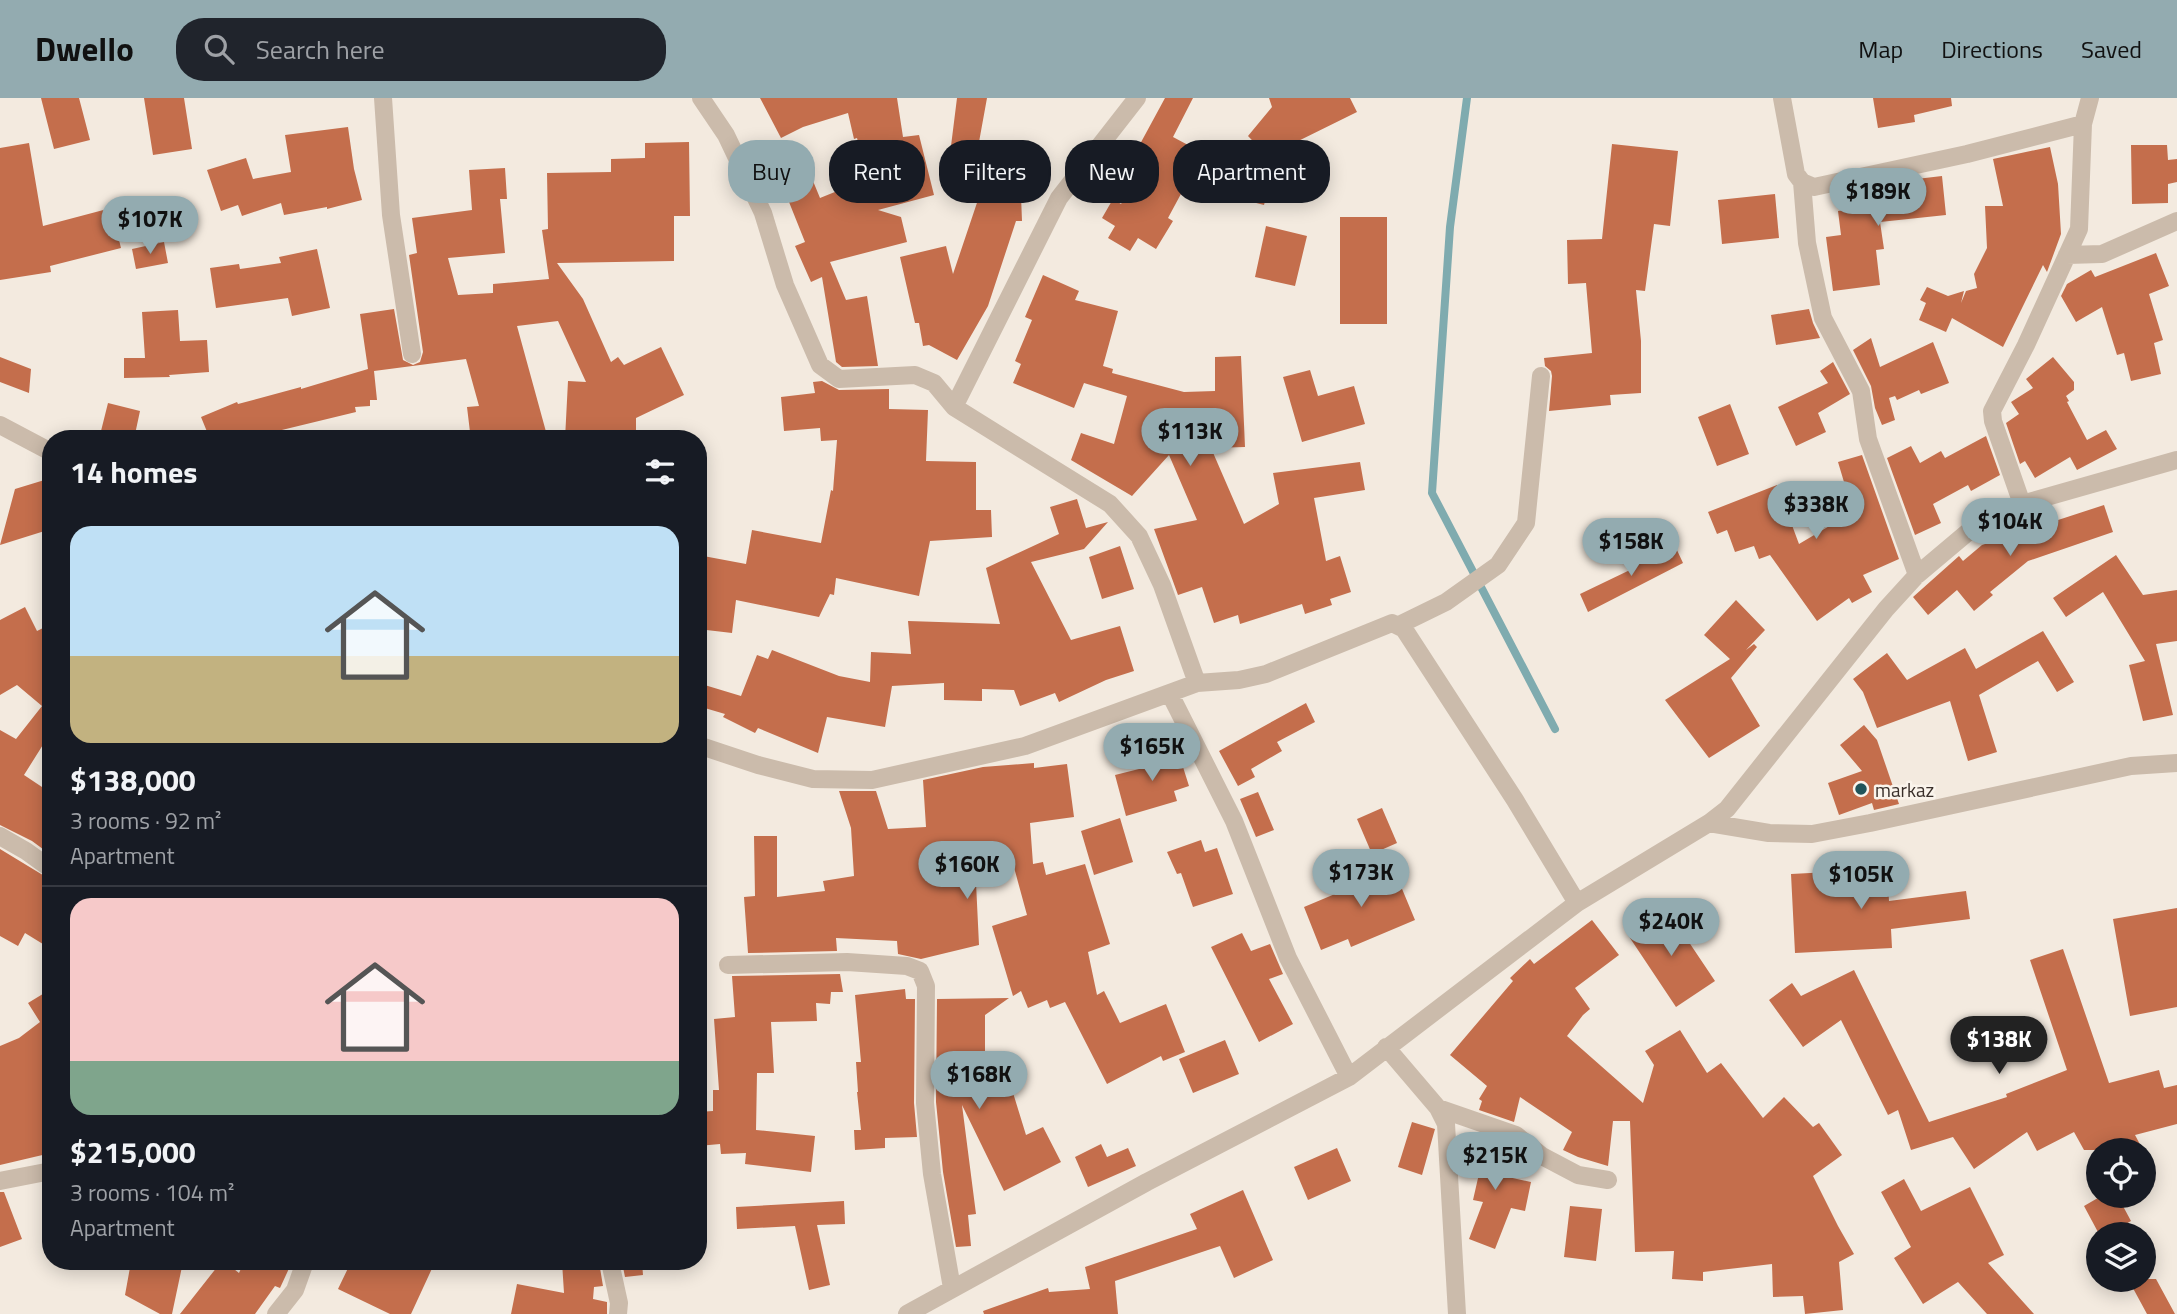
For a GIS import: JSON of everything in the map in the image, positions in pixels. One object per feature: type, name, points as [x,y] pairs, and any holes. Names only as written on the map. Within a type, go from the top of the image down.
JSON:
[{"type":"street","points":[[383,98],[391,215],[412,354]]},
{"type":"street","points":[[701,98],[726,135],[763,213],[785,285],[820,365],[839,379],[915,375],[934,383],[954,407],[1110,504],[1139,536],[1162,585],[1196,683]]},
{"type":"street","points":[[954,407],[1059,198],[1137,98]]},
{"type":"street","points":[[1782,98],[1796,174],[1802,182],[1814,187],[1968,154],[2083,124]]},
{"type":"street","points":[[2022,504],[1993,421],[1992,411],[2080,229],[2083,124],[2090,98]]},
{"type":"street","points":[[1802,182],[1807,243],[1823,318],[1861,391],[1868,439],[1917,575]]},
{"type":"street","points":[[2067,256],[2102,254],[2177,221]]},
{"type":"street","points":[[1399,625],[1446,602],[1498,565],[1526,523],[1541,376]]},
{"type":"street","points":[[0,425],[42,447]]},
{"type":"street","points":[[906,1314],[1147,1182],[1349,1077],[1577,903],[1709,823],[1727,809],[1886,609],[1917,575],[1974,527],[2022,504],[2177,460]]},
{"type":"street","points":[[707,749],[813,779],[872,780],[1025,746],[1196,683],[1239,680],[1266,674],[1392,623],[1399,625],[1515,800],[1577,903]]},
{"type":"street","points":[[1170,694],[1234,821],[1288,958],[1349,1077]]},
{"type":"street","points":[[1709,823],[1769,833],[1812,834],[1870,824],[2131,766],[2177,764]]},
{"type":"street","points":[[0,836],[42,863]]},
{"type":"street","points":[[728,965],[847,962],[907,966],[920,971],[926,986],[925,1103],[952,1288]]},
{"type":"street","points":[[1386,1047],[1438,1108],[1446,1124],[1457,1314]]},
{"type":"street","points":[[1438,1108],[1516,1135],[1542,1156],[1578,1175],[1608,1180]]},
{"type":"street","points":[[0,1181],[42,1173]]},
{"type":"street","points":[[276,1314],[295,1290],[301,1270]]},
{"type":"street","points":[[612,1270],[619,1303],[618,1314]]},
{"type":"building","points":[[41,98],[79,98],[90,140],[54,149]]},
{"type":"building","points":[[144,98],[184,98],[192,149],[153,155]]},
{"type":"building","points":[[760,98],[897,98],[903,137],[919,135],[920,140],[854,139],[848,113],[803,127],[781,138]]},
{"type":"building","points":[[957,98],[987,98],[979,140],[952,140]]},
{"type":"building","points":[[1165,98],[1193,98],[1173,137],[1179,140],[1173,140],[1173,203],[1176,203],[1168,218],[1173,221],[1156,249],[1138,238],[1130,251],[1108,238],[1115,226],[1102,218],[1111,203],[1159,203],[1159,140],[1142,140]]},
{"type":"building","points":[[1269,98],[1350,98],[1357,112],[1300,140],[1252,140],[1248,136],[1272,107]]},
{"type":"building","points":[[1873,98],[1951,98],[1952,106],[1914,115],[1915,122],[1878,128]]},
{"type":"building","points":[[348,127],[362,200],[327,209],[284,215],[281,203],[242,216],[238,205],[221,211],[207,170],[246,158],[253,179],[291,172],[285,135]]},
{"type":"building","points":[[689,142],[690,216],[674,216],[674,261],[557,263],[583,299],[611,362],[618,357],[624,365],[661,347],[684,395],[636,418],[636,430],[565,430],[568,381],[586,382],[558,321],[517,326],[546,430],[470,430],[467,407],[479,406],[466,359],[374,371],[377,400],[370,400],[370,406],[355,407],[356,412],[282,430],[206,430],[201,417],[237,402],[238,404],[301,389],[368,369],[360,314],[394,309],[403,360],[413,365],[420,362],[423,352],[409,255],[417,253],[412,218],[472,210],[469,170],[505,168],[507,199],[500,199],[505,253],[448,258],[458,295],[493,293],[493,284],[549,279],[542,230],[548,229],[547,173],[611,172],[611,159],[645,158],[645,143]]},
{"type":"building","points":[[29,143],[43,226],[111,208],[121,248],[50,266],[51,272],[0,280],[0,148]]},
{"type":"building","points":[[1612,144],[1678,151],[1670,226],[1654,224],[1645,291],[1636,290],[1641,341],[1641,393],[1610,395],[1611,405],[1549,411],[1552,376],[1545,366],[1544,358],[1592,353],[1586,283],[1568,284],[1567,240],[1602,239]]},
{"type":"building","points":[[2131,145],[2167,145],[2168,160],[2177,159],[2177,182],[2168,184],[2168,203],[2132,204]]},
{"type":"building","points":[[2050,147],[2058,184],[2061,234],[2047,272],[2043,265],[2003,347],[1952,318],[1946,332],[1919,320],[1926,303],[1920,300],[1927,287],[1948,296],[1964,291],[1961,303],[1966,291],[1977,288],[1974,274],[1987,248],[1985,206],[2003,206],[1993,159]]},
{"type":"building","points":[[925,159],[934,195],[925,197]]},
{"type":"building","points":[[1942,176],[1946,215],[1880,222],[1884,249],[1876,250],[1880,285],[1833,291],[1826,237],[1841,235],[1838,211],[1872,203],[1870,186]]},
{"type":"building","points":[[815,186],[820,198],[829,194],[829,203],[904,203],[878,210],[901,217],[907,242],[830,262],[846,300],[867,296],[878,366],[842,367],[836,362],[822,277],[811,282],[795,246],[805,242],[789,203],[815,203]]},
{"type":"building","points":[[1775,194],[1779,238],[1722,244],[1718,200]]},
{"type":"building","points":[[977,203],[1021,203],[1022,221],[1016,221],[988,306],[957,360],[929,345],[923,346],[900,257],[946,246],[953,274]]},
{"type":"building","points":[[1340,217],[1387,217],[1387,324],[1340,324]]},
{"type":"building","points":[[1266,226],[1307,236],[1295,286],[1255,277]]},
{"type":"building","points":[[164,242],[168,263],[136,269],[132,249]]},
{"type":"building","points":[[317,249],[330,308],[292,316],[288,298],[216,308],[210,268],[239,264],[240,269],[281,263],[279,257]]},
{"type":"building","points":[[2156,253],[2169,286],[2149,294],[2163,340],[2154,343],[2161,374],[2131,381],[2124,353],[2117,355],[2102,307],[2076,322],[2061,296],[2067,284],[2091,270],[2095,277]]},
{"type":"building","points":[[1043,275],[1079,291],[1075,300],[1118,311],[1103,366],[1113,369],[1112,373],[1184,392],[1215,391],[1215,357],[1241,356],[1245,447],[1211,448],[1244,524],[1279,504],[1273,473],[1360,462],[1365,490],[1314,498],[1326,561],[1340,556],[1351,592],[1330,599],[1332,605],[1305,614],[1302,604],[1240,624],[1238,615],[1214,623],[1202,587],[1178,595],[1154,529],[1197,520],[1169,455],[1132,496],[1071,460],[1081,433],[1114,444],[1127,396],[1084,383],[1074,408],[1013,383],[1021,364],[1015,361],[1032,320],[1025,317]]},
{"type":"building","points":[[1809,309],[1820,338],[1776,345],[1771,315]]},
{"type":"building","points":[[178,310],[180,341],[207,340],[209,372],[169,375],[170,377],[124,378],[124,358],[145,358],[142,312]]},
{"type":"building","points":[[1871,338],[1880,367],[1933,342],[1949,383],[1921,394],[1919,390],[1897,400],[1895,396],[1889,398],[1895,420],[1882,425],[1875,408],[1871,386],[1853,350]]},
{"type":"building","points":[[0,357],[31,369],[29,393],[0,382]]},
{"type":"building","points":[[2053,357],[2074,382],[2074,390],[2066,396],[2069,401],[2067,402],[2087,440],[2106,430],[2117,449],[2077,470],[2070,457],[2035,478],[2025,461],[2020,464],[2006,423],[2019,414],[2011,402],[2033,388],[2026,379]]},
{"type":"building","points":[[1833,362],[1850,394],[1818,413],[1826,432],[1796,446],[1778,407],[1828,383],[1820,371]]},
{"type":"building","points":[[1310,370],[1318,396],[1354,386],[1365,424],[1302,442],[1283,377]]},
{"type":"building","points":[[822,381],[839,390],[889,389],[889,409],[928,410],[926,461],[976,462],[976,510],[991,510],[992,537],[930,541],[919,596],[836,578],[834,595],[830,594],[819,617],[736,600],[732,633],[707,630],[707,557],[746,564],[752,530],[821,543],[831,490],[833,491],[837,440],[821,441],[820,428],[784,431],[781,397],[815,393],[813,382]]},
{"type":"building","points":[[108,403],[140,411],[136,430],[101,430]]},
{"type":"building","points":[[1730,404],[1749,454],[1717,466],[1698,417]]},
{"type":"building","points":[[1986,436],[2000,475],[1971,491],[1968,485],[1933,504],[1941,523],[1915,535],[1887,458],[1911,446],[1920,463],[1941,451],[1945,458]]},
{"type":"building","points":[[1862,455],[1899,559],[1863,575],[1872,592],[1852,603],[1849,598],[1817,621],[1770,555],[1759,559],[1754,546],[1735,552],[1727,530],[1717,534],[1708,512],[1777,485],[1799,544],[1853,512],[1838,462]]},
{"type":"building","points":[[42,481],[42,532],[0,545],[15,489]]},
{"type":"building","points":[[1077,499],[1086,528],[1108,522],[1084,549],[1031,562],[1071,640],[1120,626],[1134,671],[1106,680],[1059,702],[1055,693],[1020,706],[1014,690],[982,689],[982,701],[944,700],[944,683],[892,686],[885,727],[827,717],[818,753],[758,728],[755,733],[723,717],[725,714],[707,709],[707,686],[741,696],[757,655],[768,659],[772,650],[839,676],[870,682],[871,652],[911,654],[908,621],[1000,624],[986,568],[1059,534],[1050,507]]},
{"type":"building","points":[[2104,505],[2113,532],[2028,561],[1990,592],[1993,595],[1974,611],[1957,590],[1928,615],[1913,597],[1959,556],[1963,561],[1982,545]]},
{"type":"building","points":[[1120,546],[1134,589],[1102,599],[1089,557]]},
{"type":"building","points":[[1676,548],[1683,563],[1588,612],[1580,594],[1632,569],[1629,561],[1649,551],[1653,559]]},
{"type":"building","points":[[2116,555],[2143,595],[2177,590],[2177,641],[2156,644],[2173,715],[2143,721],[2129,665],[2145,661],[2103,592],[2066,617],[2053,598]]},
{"type":"building","points":[[1736,600],[1765,630],[1746,650],[1754,644],[1757,647],[1731,678],[1760,726],[1709,758],[1665,700],[1730,659],[1704,635]]},
{"type":"building","points":[[25,607],[37,631],[42,628],[42,706],[17,685],[0,695],[0,620]]},
{"type":"building","points":[[2043,631],[2074,682],[2057,692],[2038,661],[1979,695],[1997,752],[1968,761],[1950,701],[1877,728],[1863,692],[1853,679],[1887,653],[1907,680],[1965,648],[1976,669]]},
{"type":"building","points":[[1306,703],[1315,722],[1277,742],[1282,751],[1251,769],[1255,777],[1238,786],[1219,751]]},
{"type":"building","points":[[42,706],[42,746],[24,775],[42,787],[42,848],[0,825],[0,730],[16,739]]},
{"type":"building","points":[[1864,725],[1877,740],[1899,804],[1874,810],[1872,803],[1839,815],[1828,783],[1862,771],[1840,745]]},
{"type":"building","points":[[1171,748],[1177,769],[1183,767],[1189,786],[1174,791],[1177,801],[1126,816],[1115,775],[1147,767],[1144,755]]},
{"type":"building","points":[[1034,763],[1034,768],[1067,764],[1074,817],[1030,823],[1033,864],[1043,862],[1046,875],[1085,864],[1110,944],[1088,952],[1097,995],[1104,991],[1120,1023],[1166,1004],[1185,1052],[1163,1061],[1161,1056],[1107,1084],[1065,1002],[1050,1008],[1047,1000],[1028,1008],[1021,991],[1013,996],[992,926],[1027,915],[1012,860],[975,862],[979,945],[921,959],[898,954],[897,941],[836,938],[837,951],[748,953],[744,897],[755,896],[754,836],[777,836],[777,897],[825,891],[823,881],[854,876],[851,828],[839,791],[876,791],[888,829],[926,827],[923,780],[983,767]]},
{"type":"building","points":[[1258,792],[1274,830],[1256,837],[1240,799]]},
{"type":"building","points":[[1382,808],[1397,843],[1372,854],[1357,819]]},
{"type":"building","points":[[1120,818],[1133,862],[1094,875],[1081,831]]},
{"type":"building","points":[[1201,840],[1205,852],[1217,848],[1233,894],[1193,907],[1181,873],[1177,874],[1167,852]]},
{"type":"building","points":[[0,849],[42,875],[42,943],[25,933],[18,946],[0,936]]},
{"type":"building","points":[[1390,860],[1415,920],[1351,947],[1348,939],[1321,950],[1304,907],[1354,886],[1350,877]]},
{"type":"building","points":[[1887,869],[1889,901],[1966,891],[1970,919],[1891,929],[1892,948],[1795,953],[1791,874]]},
{"type":"building","points":[[1666,908],[1715,981],[1676,1007],[1628,935]]},
{"type":"building","points":[[2177,908],[2177,1007],[2130,1016],[2113,919]]},
{"type":"building","points":[[1592,920],[1619,955],[1575,988],[1590,1009],[1567,1036],[1643,1103],[1654,1065],[1645,1051],[1680,1030],[1707,1073],[1721,1063],[1763,1118],[1784,1097],[1813,1127],[1819,1123],[1842,1155],[1813,1176],[1854,1254],[1839,1262],[1843,1310],[1805,1314],[1803,1296],[1773,1297],[1772,1264],[1703,1272],[1703,1281],[1672,1279],[1674,1251],[1635,1252],[1630,1121],[1613,1121],[1608,1166],[1563,1150],[1572,1132],[1520,1097],[1514,1122],[1479,1110],[1482,1101],[1479,1099],[1487,1086],[1450,1055],[1513,981],[1510,978],[1530,959],[1534,964]]},
{"type":"building","points":[[1242,933],[1251,951],[1270,944],[1283,974],[1269,979],[1293,1024],[1259,1042],[1211,947]]},
{"type":"building","points":[[2063,949],[2109,1083],[2159,1070],[2164,1088],[2177,1085],[2177,1124],[2135,1135],[2137,1138],[2086,1138],[2086,1150],[2074,1132],[2037,1151],[2027,1132],[1974,1169],[1953,1137],[1911,1150],[1898,1110],[1888,1115],[1841,1020],[1803,1047],[1769,1000],[1792,983],[1801,996],[1854,970],[1929,1122],[2007,1097],[2006,1094],[2067,1070],[2030,960]]},
{"type":"building","points":[[840,974],[843,992],[831,992],[830,1004],[816,1003],[817,1021],[771,1022],[774,1073],[757,1073],[756,1130],[815,1136],[811,1172],[745,1164],[746,1153],[721,1154],[720,1144],[707,1145],[707,1111],[713,1111],[713,1090],[719,1090],[714,1019],[735,1017],[732,976]]},
{"type":"building","points":[[905,989],[906,999],[915,999],[914,1103],[917,1137],[885,1138],[885,1148],[855,1150],[854,1130],[861,1130],[856,1062],[861,1062],[855,995]]},
{"type":"building","points":[[42,994],[42,1155],[0,1165],[0,1046],[19,1038],[40,1022],[28,1003]]},
{"type":"building","points":[[1009,998],[985,1015],[985,1062],[1002,1057],[1026,1135],[1043,1127],[1061,1162],[1004,1191],[962,1105],[976,1214],[968,1215],[971,1246],[956,1247],[943,1172],[936,1102],[937,999]]},
{"type":"building","points":[[1225,1040],[1239,1074],[1193,1093],[1179,1059]]},
{"type":"building","points":[[1412,1122],[1435,1129],[1422,1175],[1398,1167]]},
{"type":"building","points":[[1473,1132],[1508,1144],[1499,1175],[1531,1182],[1525,1211],[1511,1208],[1495,1249],[1469,1239],[1483,1202],[1473,1200],[1484,1152],[1469,1148]]},
{"type":"building","points":[[1101,1144],[1107,1157],[1128,1148],[1136,1166],[1088,1187],[1075,1157]]},
{"type":"building","points":[[1337,1148],[1351,1181],[1308,1200],[1294,1167]]},
{"type":"building","points":[[1904,1179],[1921,1211],[1970,1187],[2004,1255],[1988,1263],[2034,1314],[1987,1314],[1958,1282],[1923,1304],[1894,1258],[1911,1247],[1881,1192]]},
{"type":"building","points":[[1243,1190],[1273,1260],[1234,1278],[1220,1246],[1115,1281],[1118,1314],[984,1314],[983,1311],[1048,1288],[1049,1292],[1090,1289],[1085,1267],[1197,1229],[1190,1214]]},
{"type":"building","points":[[0,1192],[4,1192],[22,1239],[0,1247]]},
{"type":"building","points":[[844,1201],[845,1224],[817,1225],[830,1285],[809,1290],[795,1226],[737,1229],[736,1207]]},
{"type":"building","points":[[1570,1206],[1602,1209],[1596,1261],[1564,1257]]},
{"type":"building","points":[[2084,1206],[2124,1208],[2131,1221],[2093,1222]]},
{"type":"building","points":[[130,1270],[181,1270],[172,1314],[160,1314],[125,1295]]},
{"type":"building","points":[[215,1270],[235,1270],[239,1273],[240,1270],[288,1270],[280,1288],[275,1286],[255,1314],[180,1314]]},
{"type":"building","points":[[347,1270],[431,1270],[411,1314],[390,1314],[338,1289]]},
{"type":"building","points":[[563,1270],[600,1270],[603,1286],[594,1287],[593,1299],[607,1302],[607,1314],[511,1314],[517,1284],[564,1293]]},
{"type":"building","points":[[624,1270],[643,1270],[643,1275],[625,1277]]},
{"type":"building","points":[[2156,1279],[2175,1314],[2147,1314],[2135,1292],[2156,1292]]},
{"type":"waterway","points":[[1467,98],[1450,227],[1432,493],[1555,729]]},
{"type":"place","name":"markaz","points":[[1861,789]]}]
